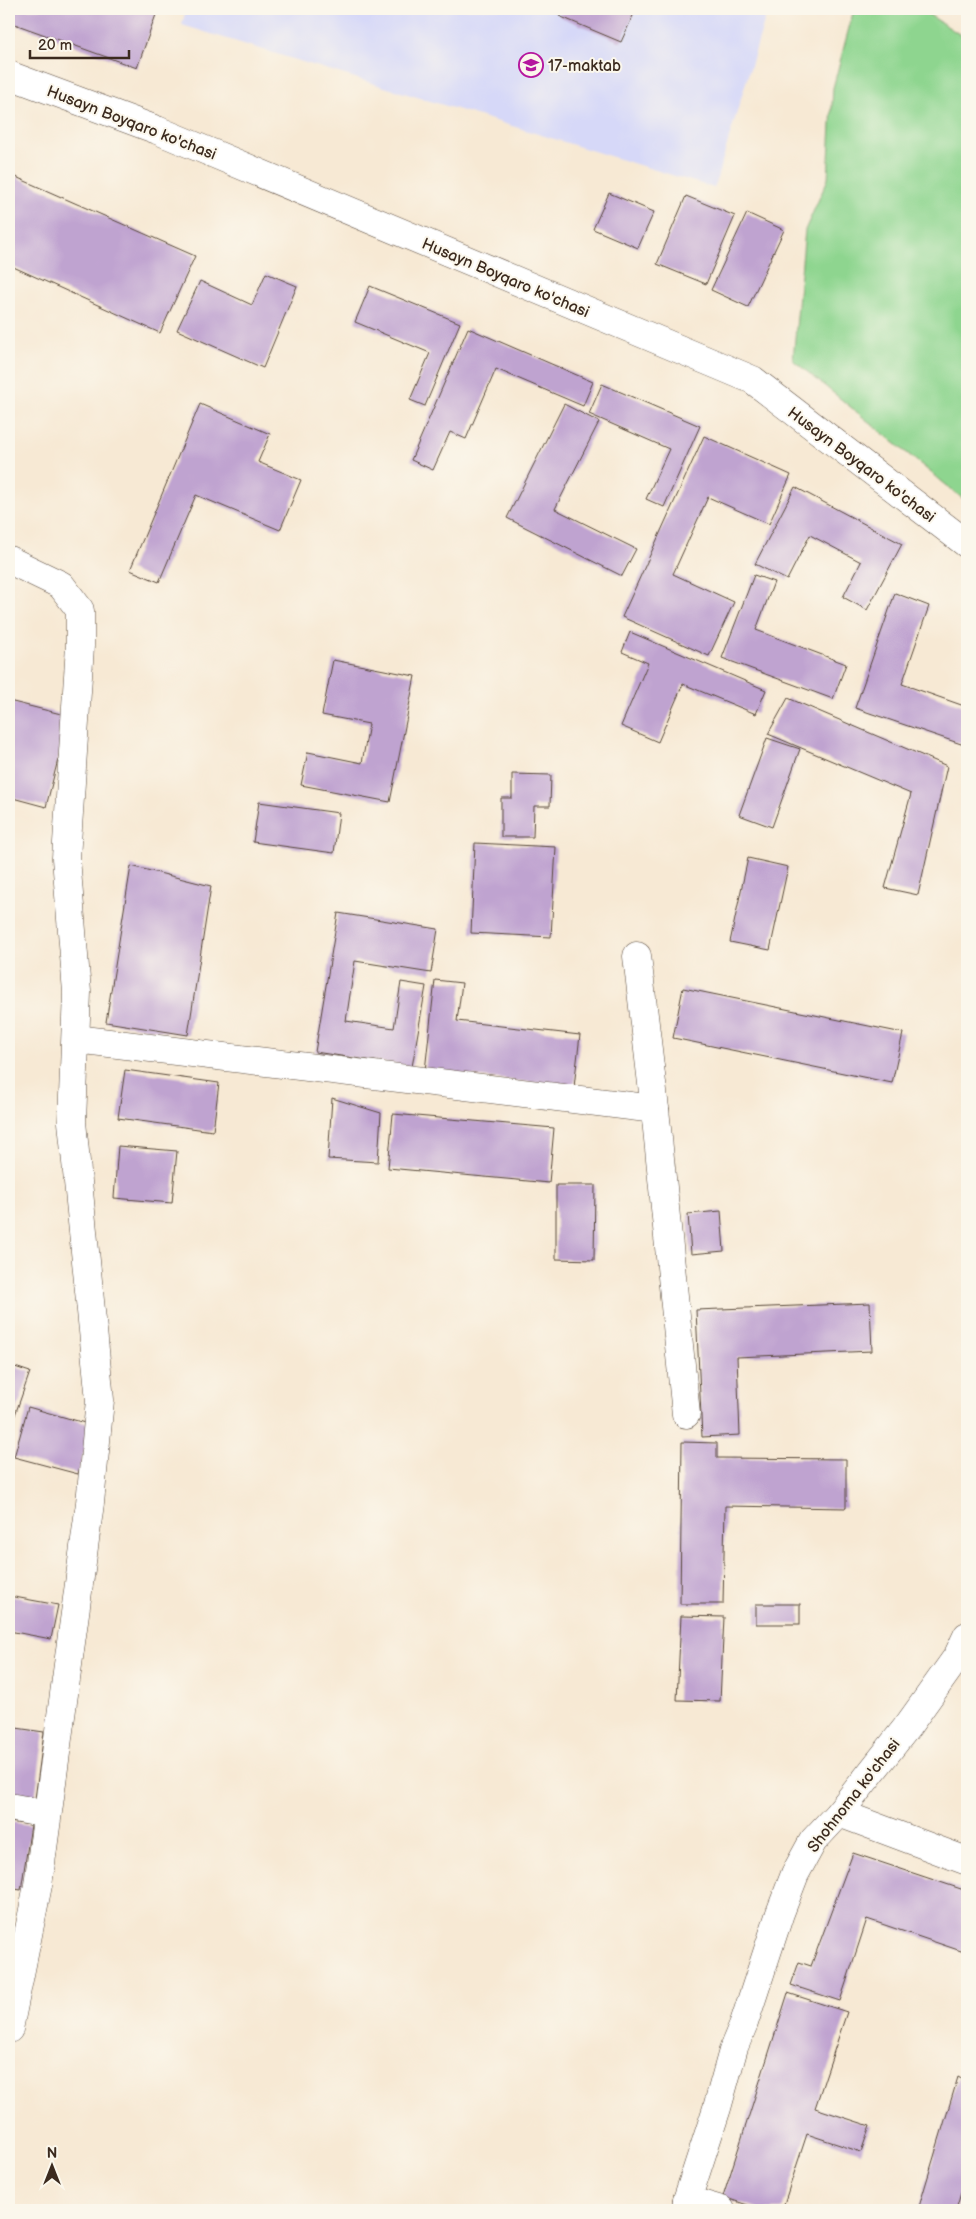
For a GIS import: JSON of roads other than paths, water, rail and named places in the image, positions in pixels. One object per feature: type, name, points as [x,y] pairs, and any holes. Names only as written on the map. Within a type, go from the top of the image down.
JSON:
[{"type":"street","name":"Husayn Boyqaro ko'chasi","points":[[9,75],[157,130],[753,380],[967,544]]},
{"type":"street","points":[[9,560],[61,585],[80,610],[79,656],[66,858],[77,992],[72,1122],[100,1400],[90,1503],[38,1885],[9,2030]]},
{"type":"street","points":[[637,956],[655,1109],[686,1414]]},
{"type":"street","points":[[76,1039],[655,1109]]},
{"type":"street","name":"Shohnoma ko'chasi","points":[[687,2205],[734,2047],[795,1874],[813,1841],[839,1813],[952,1665],[967,1636]]},
{"type":"street","points":[[9,1808],[47,1814]]},
{"type":"street","points":[[839,1813],[967,1861]]},
{"type":"street","points":[[687,2205],[721,2210]]},
{"type":"place","name":"17-maktab","points":[[531,65]]}]
